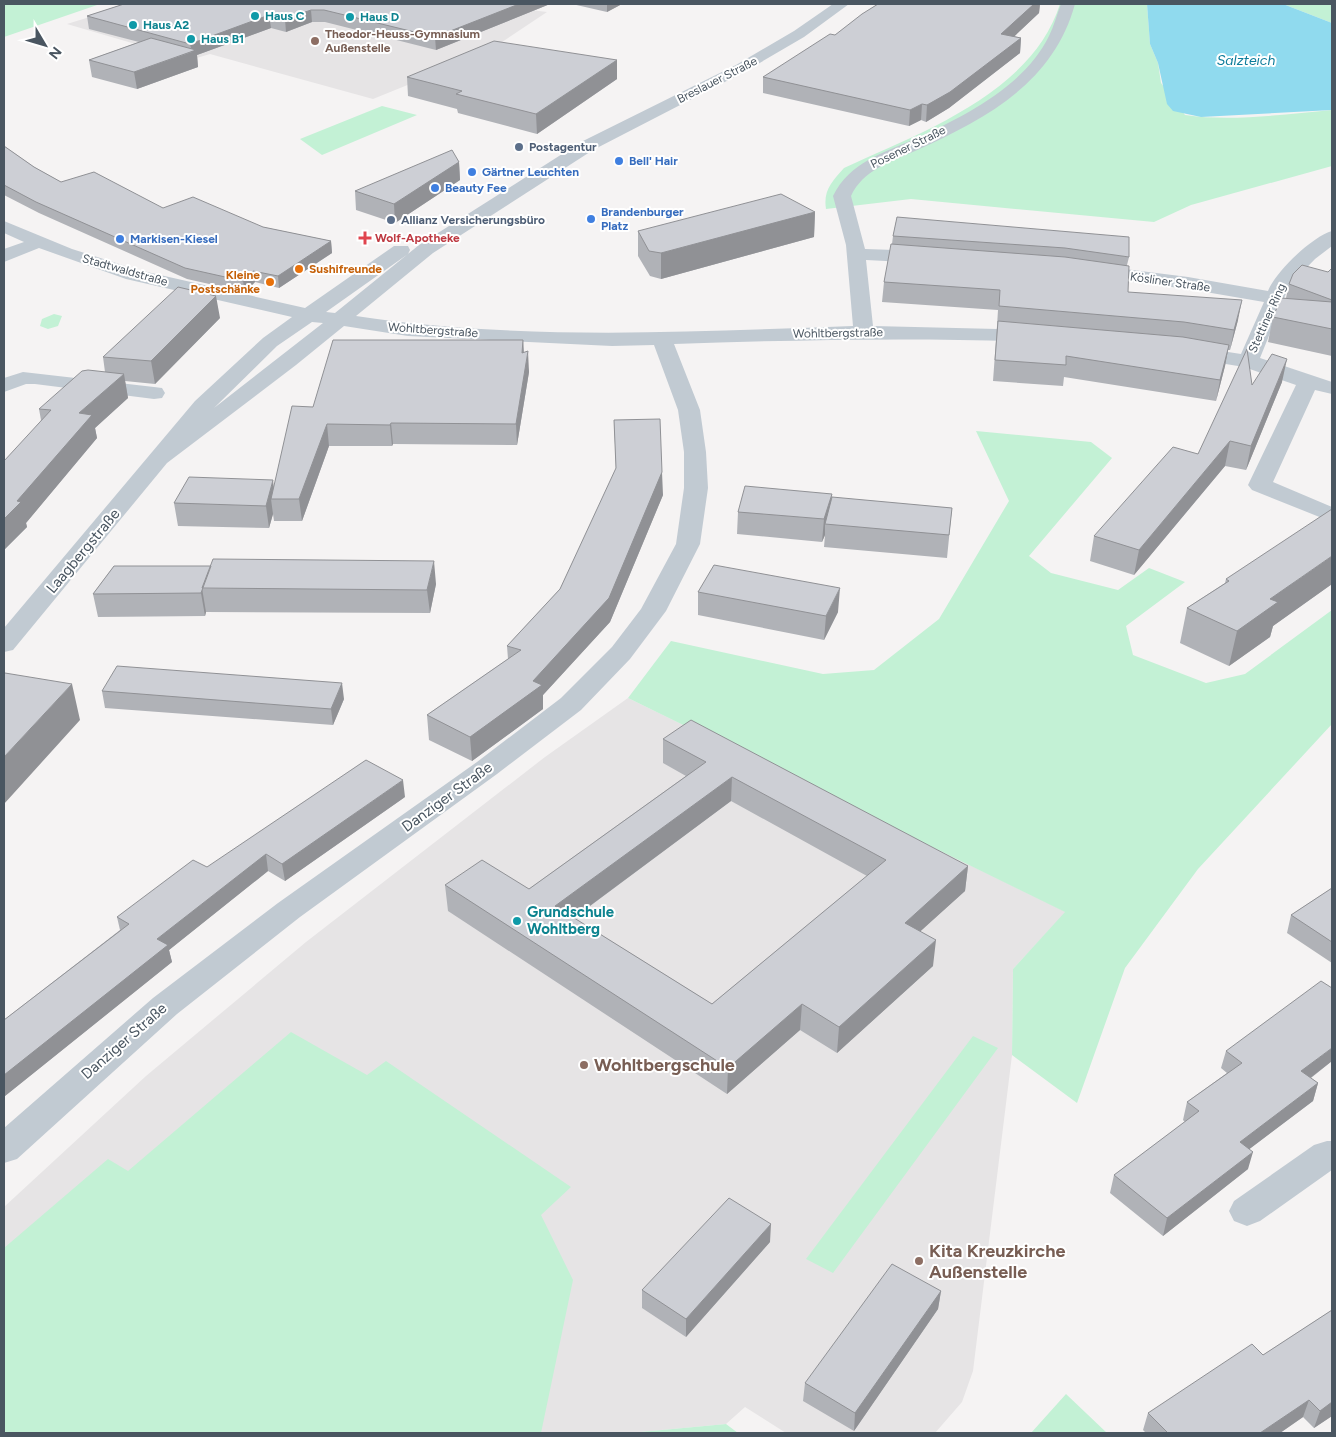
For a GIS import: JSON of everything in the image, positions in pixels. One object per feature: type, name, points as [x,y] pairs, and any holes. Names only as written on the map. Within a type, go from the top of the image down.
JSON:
[{"type":"street","name":"Breslauer Straße","points":[[587,146],[742,68],[799,34],[842,4]]},
{"type":"street","name":"Posener Straße","points":[[864,332],[856,254],[842,196],[854,176],[866,167],[969,117],[1009,92],[1037,68],[1050,49],[1068,4]]},
{"type":"street","points":[[308,315],[457,212],[543,161],[587,146]]},
{"type":"street","points":[[338,320],[426,249],[587,146]]},
{"type":"street","name":"Stadtwaldstraße","points":[[4,226],[39,242],[133,274],[308,315],[338,320]]},
{"type":"street","name":"Stettiner Ring","points":[[1248,361],[1267,320],[1280,284],[1308,255],[1332,237]]},
{"type":"street","points":[[4,256],[39,242]]},
{"type":"street","points":[[856,254],[940,258]]},
{"type":"street","name":"Kösliner Straße","points":[[1074,269],[1188,283],[1274,298]]},
{"type":"street","name":"Laagbergstraße","points":[[4,644],[203,406],[262,348],[308,315]]},
{"type":"street","name":"Laagbergstraße","points":[[161,458],[231,407],[338,320]]},
{"type":"street","name":"Wohltbergstraße","points":[[338,320],[408,330],[612,340],[864,332],[943,332],[1050,337]]},
{"type":"street","name":"Danziger Straße","points":[[4,1148],[165,1006],[289,910],[487,768],[571,704],[621,653],[653,611],[688,544],[696,488],[695,452],[689,410],[662,338]]},
{"type":"street","points":[[1170,349],[1248,361],[1308,382],[1332,388]]},
{"type":"street","points":[[4,386],[23,378],[35,378],[154,393]]},
{"type":"street","points":[[1308,382],[1260,485],[1332,516]]},
{"type":"street","points":[[1247,1211],[1327,1155],[1332,1155]]},
{"type":"shaded area","name":"Theodor-Heuss-Gymnasium Außenstelle","points":[[132,4],[507,7],[547,12],[484,54],[373,99],[210,54],[190,60],[67,24]]},
{"type":"shaded area","name":"Wohltbergschule","points":[[628,698],[1066,912],[1013,969],[1012,1055],[973,1371],[962,1402],[935,1433],[786,1433],[745,1407],[726,1424],[630,1433],[397,1433],[4,1252],[4,1207],[146,1076],[306,942],[545,757]]},
{"type":"green space","points":[[4,4],[100,4],[4,37]]},
{"type":"green space","points":[[1060,4],[1147,4],[1150,44],[1158,63],[1161,83],[1185,115],[1240,118],[1332,110],[1332,166],[1191,205],[1154,222],[911,199],[826,209],[827,192],[832,182],[844,168],[939,124],[971,106],[1000,86],[1025,62],[1046,35]]},
{"type":"green space","points":[[1283,4],[1332,4],[1332,23]]},
{"type":"green space","points":[[382,106],[417,115],[322,155],[300,139]]},
{"type":"green space","points":[[54,314],[62,316],[58,326],[48,329],[40,326],[42,319]]},
{"type":"green space","points":[[976,431],[1091,442],[1112,458],[1029,556],[1051,573],[1118,590],[1149,568],[1185,582],[1126,626],[1133,655],[1206,683],[1245,674],[1332,610],[1332,724],[1198,869],[1125,968],[1077,1103],[1012,1055],[1013,969],[1065,912],[628,698],[671,641],[823,674],[874,670],[939,619],[1009,501]]},
{"type":"green space","points":[[291,1032],[367,1075],[386,1061],[571,1187],[541,1215],[573,1280],[541,1433],[4,1433],[4,1248],[108,1159],[128,1171]]},
{"type":"green space","points":[[973,1036],[998,1048],[833,1273],[806,1259]]},
{"type":"green space","points":[[1066,1394],[1107,1433],[1031,1433]]},
{"type":"green space","points":[[726,1424],[738,1433],[630,1433]]},
{"type":"water","name":"Salzteich","points":[[1147,4],[1283,4],[1332,23],[1332,110],[1201,117],[1173,111],[1167,104],[1158,63],[1150,44]]},
{"type":"building","points":[[124,4],[519,4],[435,37],[324,10],[311,10],[285,19],[269,15],[190,44],[87,16]]},
{"type":"building","points":[[878,4],[1034,4],[1001,34],[1021,38],[950,92],[927,105],[922,104],[910,110],[763,77],[830,34],[835,35]]},
{"type":"building","points":[[151,38],[196,50],[134,72],[89,60]]},
{"type":"building","points":[[494,41],[617,60],[536,114],[456,94],[462,91],[407,77]]},
{"type":"building","points":[[4,146],[34,167],[61,182],[94,172],[163,208],[193,197],[263,227],[331,241],[278,276],[253,271],[243,281],[185,268],[36,202],[4,185]]},
{"type":"building","points":[[452,150],[459,162],[394,204],[355,191]]},
{"type":"building","points":[[781,194],[815,212],[661,253],[649,251],[638,231]]},
{"type":"building","points":[[897,217],[1129,237],[1129,257],[1065,248],[893,236]]},
{"type":"building","points":[[891,244],[1065,257],[1129,266],[1128,292],[1242,300],[1234,330],[1184,322],[999,306],[1000,290],[884,282]]},
{"type":"building","points":[[1302,265],[1328,272],[1332,268],[1332,300],[1289,284],[1293,274]]},
{"type":"building","points":[[178,287],[216,296],[151,361],[103,357]]},
{"type":"building","points":[[1281,298],[1332,302],[1332,329],[1273,317]]},
{"type":"building","points":[[998,321],[1183,337],[1229,345],[1220,380],[1066,356],[1066,365],[995,360]]},
{"type":"building","points":[[333,340],[523,340],[522,353],[528,351],[516,424],[327,424],[299,499],[271,499],[292,406],[313,407]]},
{"type":"building","points":[[1247,349],[1252,385],[1272,354],[1287,359],[1251,446],[1230,441],[1139,550],[1094,536],[1173,447],[1198,454]]},
{"type":"building","points":[[82,371],[124,374],[79,413],[92,415],[17,501],[21,502],[4,519],[4,461],[51,410],[39,409]]},
{"type":"building","points":[[660,419],[662,472],[609,598],[533,681],[542,685],[470,737],[427,715],[521,650],[507,646],[560,589],[616,468],[614,420]]},
{"type":"building","points":[[189,477],[273,480],[266,506],[174,503]]},
{"type":"building","points":[[745,486],[832,494],[824,519],[738,512]]},
{"type":"building","points":[[832,497],[952,508],[949,535],[825,524]]},
{"type":"building","points":[[1332,509],[1332,556],[1270,599],[1278,602],[1237,631],[1187,608],[1229,581],[1226,579]]},
{"type":"building","points":[[213,559],[434,561],[427,590],[202,588]]},
{"type":"building","points":[[714,565],[840,588],[826,616],[698,592]]},
{"type":"building","points":[[114,566],[211,566],[201,593],[93,594]]},
{"type":"building","points":[[117,666],[342,683],[331,709],[102,691]]},
{"type":"building","points":[[4,674],[72,684],[4,757]]},
{"type":"building","points":[[691,720],[968,866],[905,923],[936,940],[839,1027],[802,1004],[728,1068],[445,885],[482,860],[529,889],[706,762],[663,739]],"holes":[[[732,777],[886,860],[712,1004],[555,906]]]},
{"type":"building","points":[[366,760],[403,780],[282,864],[266,854],[157,939],[168,945],[4,1075],[4,1020],[129,924],[117,917],[193,860],[207,867]]},
{"type":"building","points":[[1332,888],[1332,942],[1291,915]]},
{"type":"building","points":[[1321,981],[1332,988],[1332,1048],[1301,1071],[1318,1083],[1240,1142],[1253,1152],[1167,1218],[1114,1175],[1199,1111],[1187,1102],[1242,1063],[1226,1051]]},
{"type":"building","points":[[729,1198],[771,1224],[686,1319],[642,1290]]},
{"type":"building","points":[[892,1264],[941,1291],[855,1413],[805,1383]]},
{"type":"building","points":[[1332,1310],[1332,1402],[1320,1411],[1309,1400],[1260,1433],[1168,1433],[1148,1413],[1252,1344],[1263,1355]]},
{"type":"place","name":"Haus C","points":[[255,16]]},
{"type":"place","name":"Haus D","points":[[350,17]]},
{"type":"place","name":"Haus A2","points":[[133,25]]},
{"type":"place","name":"Haus B1","points":[[191,39]]},
{"type":"place","name":"Theodor-Heuss-Gymnasium Außenstelle","points":[[315,41]]},
{"type":"place","name":"Postagentur","points":[[519,147]]},
{"type":"place","name":"Bell' Hair","points":[[619,161]]},
{"type":"place","name":"Gärtner Leuchten","points":[[472,172]]},
{"type":"place","name":"Beauty Fee","points":[[435,188]]},
{"type":"place","name":"Brandenburger Platz","points":[[591,219]]},
{"type":"place","name":"Allianz Versicherungsbüro","points":[[391,220]]},
{"type":"place","name":"Wolf-Apotheke","points":[[365,238]]},
{"type":"place","name":"Markisen-Kiesel","points":[[120,239]]},
{"type":"place","name":"Sushifreunde","points":[[299,269]]},
{"type":"place","name":"Kleine Postschänke","points":[[270,282]]},
{"type":"place","name":"Grundschule Wohltberg","points":[[517,921]]},
{"type":"place","name":"Wohltbergschule","points":[[584,1065]]},
{"type":"place","name":"Kita Kreuzkirche Außenstelle","points":[[919,1261]]}]
